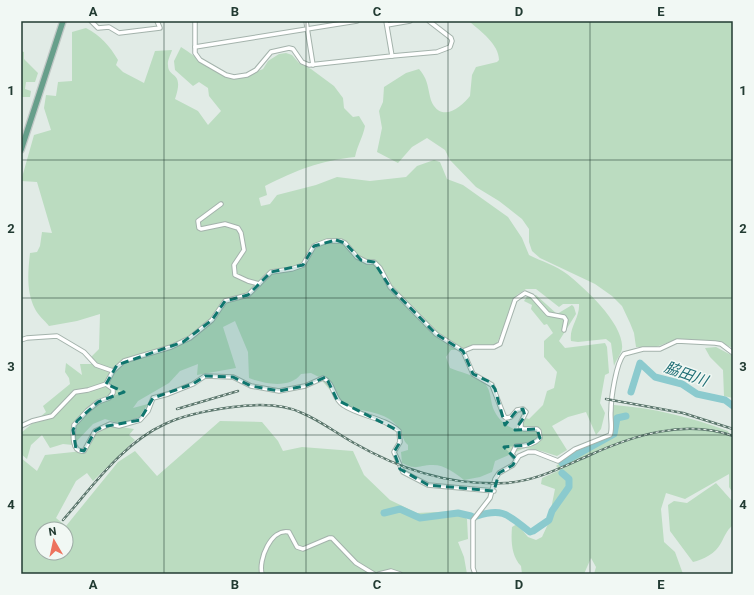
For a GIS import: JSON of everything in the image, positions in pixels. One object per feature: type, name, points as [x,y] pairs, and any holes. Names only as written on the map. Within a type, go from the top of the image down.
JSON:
[{"type":"main road","points":[[21,150],[63,21]]},
{"type":"street","points":[[91,21],[98,28],[108,27],[119,34],[160,28],[158,21]]},
{"type":"street","points":[[195,21],[195,53],[200,60],[216,70],[234,77],[247,75],[256,70],[271,52],[289,48],[293,49],[302,62],[306,65],[313,65],[437,52],[450,47],[452,41],[451,38],[429,21]]},
{"type":"street","points":[[306,21],[313,65]]},
{"type":"street","points":[[195,47],[357,21]]},
{"type":"street","points":[[392,56],[386,23],[410,21]]},
{"type":"street","points":[[220,204],[218,208],[202,216],[197,223],[199,228],[201,229],[225,224],[238,228],[244,250],[234,265],[235,275],[259,284]]},
{"type":"street","points":[[21,426],[32,421],[52,416],[75,392],[88,390],[106,384],[112,371],[124,361],[171,347],[190,338],[212,320],[225,301],[248,295],[271,272],[303,265],[314,246],[327,241],[341,241],[345,243],[356,257],[367,262],[374,262],[380,268],[390,287],[436,334],[463,351],[474,374],[492,385],[506,418],[511,417],[517,410],[523,409],[526,412],[521,422],[521,428],[537,429],[539,431],[540,438],[537,441],[513,449],[512,454],[516,460]]},
{"type":"street","points":[[463,351],[476,346],[498,346],[502,339],[515,300],[526,292],[532,296],[548,314],[564,317],[566,320],[564,330]]},
{"type":"street","points":[[21,340],[57,336],[84,352],[96,365],[112,371]]},
{"type":"street","points":[[475,574],[473,568],[473,520],[485,506],[494,491],[495,478],[499,473],[513,466],[516,460],[524,453],[535,452],[558,461],[575,449],[610,435],[612,402],[618,365],[624,354],[643,349],[660,349],[677,341],[721,344],[733,353]]},
{"type":"street","points":[[106,384],[113,388],[114,392],[111,396],[94,406],[74,425],[74,444],[76,449],[79,451],[84,451],[87,448],[95,431],[110,424],[119,426],[136,422],[145,415],[153,398],[180,389],[205,376],[233,377],[251,386],[279,391],[305,386],[323,378],[331,384],[336,400],[340,403],[361,414],[388,424],[399,431],[400,442],[394,452],[403,472],[428,485],[494,491]]},
{"type":"street","points":[[262,574],[261,565],[271,541],[276,534],[286,531],[289,532],[297,547],[303,549],[332,538],[356,563],[374,574]]},
{"type":"street","points":[[379,574],[390,571],[400,574]]},
{"type":"highlighted area","points":[[336,240],[345,243],[361,260],[374,262],[390,287],[436,334],[463,351],[473,374],[490,382],[495,389],[505,425],[517,410],[523,409],[525,416],[515,430],[537,429],[540,438],[527,445],[504,447],[516,459],[513,465],[499,473],[494,491],[428,485],[400,469],[394,452],[400,442],[399,431],[337,400],[326,377],[305,386],[279,391],[251,386],[233,377],[205,376],[193,384],[153,398],[140,420],[102,427],[95,431],[84,451],[76,449],[73,430],[77,421],[98,402],[124,392],[106,384],[117,365],[183,342],[212,320],[225,301],[248,295],[271,272],[303,265],[314,246]]},
{"type":"green space","points":[[469,21],[733,21],[733,348],[719,342],[684,339],[672,341],[656,347],[636,347],[634,333],[622,306],[612,296],[595,284],[540,258],[532,251],[529,242],[529,229],[522,219],[499,201],[476,187],[450,160],[445,150],[427,138],[412,147],[398,163],[377,152],[382,128],[379,111],[383,102],[384,87],[406,73],[419,69],[423,74],[434,106],[438,110],[448,112],[458,108],[470,96],[472,75],[476,67],[497,62],[499,60],[496,49],[492,43]]},
{"type":"green space","points":[[86,28],[96,34],[108,45],[118,60],[116,65],[123,72],[144,83],[155,51],[172,50],[168,63],[170,72],[175,76],[178,83],[178,90],[175,99],[198,111],[208,125],[221,111],[209,96],[208,88],[199,82],[193,86],[175,70],[174,61],[181,47],[221,72],[236,75],[263,69],[268,61],[279,54],[286,53],[292,55],[299,63],[311,69],[334,86],[343,98],[344,108],[353,117],[359,116],[365,126],[355,157],[330,161],[308,167],[265,186],[267,195],[259,198],[261,206],[270,204],[277,195],[316,185],[337,177],[370,181],[406,177],[417,166],[434,160],[440,162],[447,179],[463,185],[508,217],[522,238],[529,255],[563,271],[575,280],[593,298],[611,318],[621,339],[622,349],[614,366],[611,343],[606,339],[578,342],[571,341],[579,304],[563,304],[559,307],[536,289],[526,289],[517,295],[495,348],[451,350],[446,357],[450,368],[475,377],[487,386],[493,408],[499,418],[508,426],[513,429],[530,431],[531,429],[519,427],[523,417],[529,419],[543,405],[547,391],[554,388],[557,372],[544,357],[544,341],[553,333],[547,324],[544,325],[531,309],[532,305],[524,301],[528,295],[536,295],[557,314],[572,305],[576,314],[559,341],[565,348],[605,343],[607,347],[609,373],[605,375],[600,403],[605,413],[601,429],[596,435],[586,412],[568,417],[552,426],[567,450],[557,456],[525,448],[495,461],[492,472],[480,477],[464,480],[446,468],[437,465],[411,467],[402,463],[401,452],[408,450],[408,445],[400,429],[393,422],[381,415],[345,408],[319,377],[311,373],[301,374],[290,382],[276,384],[249,378],[248,352],[235,321],[223,327],[236,368],[197,375],[198,364],[180,371],[169,383],[138,401],[133,408],[148,404],[139,417],[121,424],[105,419],[93,424],[73,445],[63,444],[50,448],[42,435],[31,445],[27,459],[21,454],[21,433],[46,412],[43,406],[70,384],[69,378],[65,372],[66,363],[82,375],[80,364],[92,364],[92,356],[99,349],[100,314],[77,321],[49,326],[35,309],[29,289],[28,274],[30,253],[37,252],[40,246],[42,232],[52,233],[37,182],[21,181],[34,135],[51,130],[44,108],[46,95],[56,96],[58,82],[72,81],[72,32]]},
{"type":"green space","points":[[21,51],[24,52],[24,59],[38,73],[35,82],[26,82],[25,89],[31,91],[30,97],[21,97]]},
{"type":"green space","points":[[716,347],[733,356],[733,398],[724,396],[723,370],[710,357],[705,348]]},
{"type":"green space","points":[[614,405],[643,408],[672,414],[700,421],[728,431],[733,441],[733,493],[729,487],[729,474],[685,499],[666,493],[661,509],[664,542],[675,552],[683,574],[594,574],[596,567],[591,558],[584,574],[522,574],[521,566],[513,552],[512,527],[517,524],[528,537],[536,540],[542,537],[548,524],[555,489],[541,484],[542,478],[560,470],[556,466],[573,453],[609,436]]},
{"type":"green space","points":[[220,421],[262,422],[278,441],[283,451],[302,447],[353,451],[364,475],[390,500],[417,513],[458,511],[467,519],[468,539],[458,542],[464,557],[467,574],[21,574],[21,458],[37,471],[45,455],[83,451],[94,435],[108,425],[134,429],[129,435],[135,440],[93,481],[87,473],[76,481],[56,518],[60,521],[34,521],[34,561],[74,561],[74,521],[70,521],[118,462],[135,451],[157,476]]},
{"type":"green space","points":[[716,483],[733,502],[733,525],[727,531],[719,547],[713,553],[701,560],[693,562],[670,531],[668,505],[674,501],[687,503]]},
{"type":"waterway","name":"脇田川","points":[[631,392],[640,363],[655,377],[682,384],[697,394],[725,400],[733,406]]},
{"type":"waterway","name":"脇田川","points":[[562,463],[614,434],[617,418],[626,416]]},
{"type":"waterway","name":"脇田川","points":[[477,516],[486,513],[500,513],[511,518],[530,532],[533,531],[549,520],[552,511],[569,487],[569,479],[562,473]]},
{"type":"waterway","name":"脇田川","points":[[384,513],[400,509],[420,518],[458,513],[471,516]]},
{"type":"railway","points":[[177,409],[238,391]]},
{"type":"railway","points":[[606,399],[683,413],[733,429]]},
{"type":"railway","points":[[63,520],[110,466],[136,442],[150,432],[165,424],[190,415],[233,407],[251,405],[286,407],[309,416],[372,453],[390,461],[427,474],[465,482],[517,482],[559,469],[624,441],[660,432],[678,429],[697,429],[715,431],[733,436]]}]
